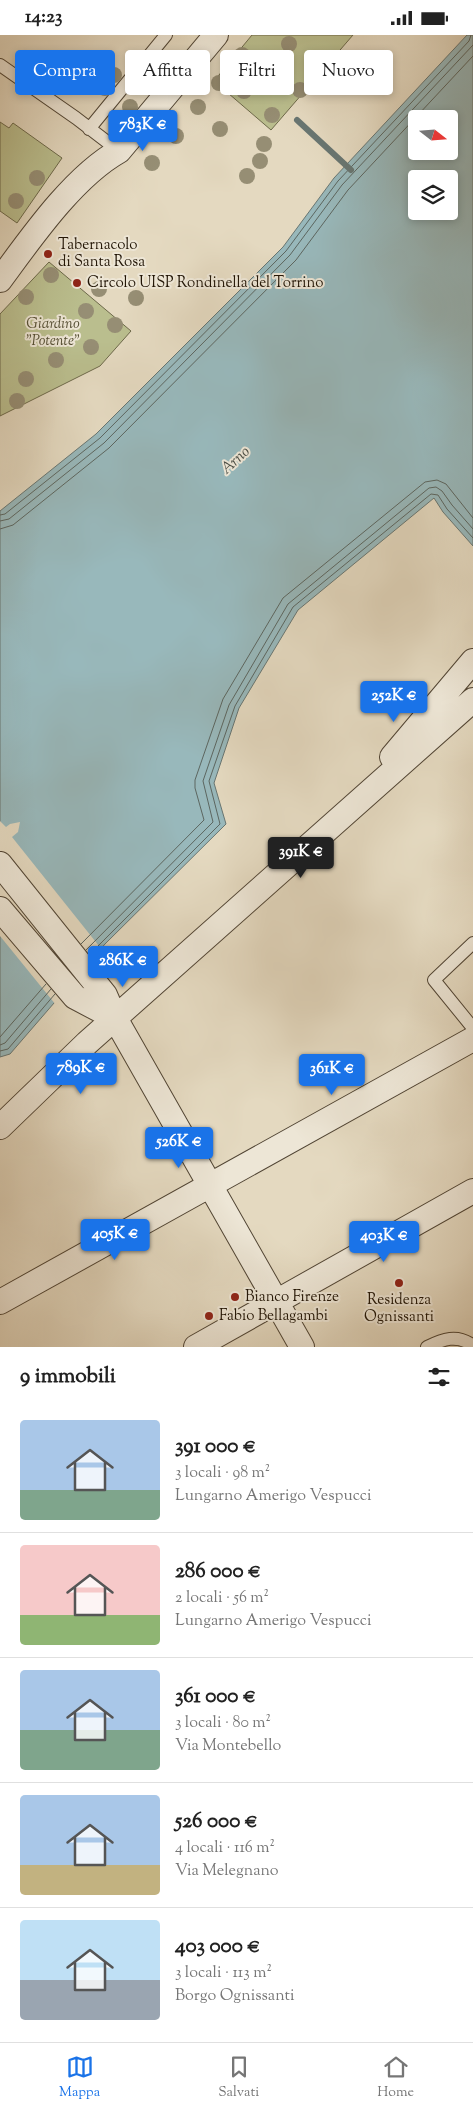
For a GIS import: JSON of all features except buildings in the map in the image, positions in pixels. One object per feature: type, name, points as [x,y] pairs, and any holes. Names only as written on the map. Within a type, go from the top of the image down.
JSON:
[{"type":"street","points":[[0,280],[29,240],[86,175],[103,160],[119,151],[216,35]]},
{"type":"street","points":[[348,811],[414,729],[473,661]]},
{"type":"street","points":[[0,1127],[45,1101],[85,1065],[97,1053],[116,1018],[473,699]]},
{"type":"street","points":[[0,864],[105,995],[210,1186],[302,1347]]},
{"type":"street","points":[[0,909],[75,997],[116,1018]]},
{"type":"street","points":[[0,1302],[473,1039]]},
{"type":"street","points":[[196,1347],[473,1191]]},
{"type":"lane","points":[[89,129],[166,35]]},
{"type":"lane","points":[[0,65],[119,151]]},
{"type":"lane","points":[[473,943],[434,979],[473,1028]]},
{"type":"lane","points":[[427,1347],[452,1337],[463,1338],[472,1345]]},
{"type":"green space","points":[[252,35],[353,35],[340,50],[304,50],[304,92],[271,130],[230,95],[294,95],[294,50],[240,50]]},
{"type":"green space","points":[[220,74],[220,86],[214,81]]},
{"type":"green space","points":[[0,122],[9,128],[13,123],[62,158],[17,223],[0,211]]},
{"type":"green space","name":"Giardino \"Potente\"","points":[[49,262],[131,331],[100,366],[0,416],[0,314]]},
{"type":"water","name":"Arno","points":[[467,35],[473,35],[473,546],[443,512],[434,498],[298,610],[239,708],[214,783],[226,824],[105,944],[10,1054],[0,1057],[0,511],[96,434],[283,247],[334,178]]},
{"type":"pier","points":[[0,821],[6,827],[20,822],[18,832],[12,837],[103,951],[56,1005],[0,936]]},
{"type":"waterway","points":[[297,120],[351,170]]},
{"type":"place","name":"Tabernacolo di Santa Rosa","points":[[48,254]]},
{"type":"place","name":"Circolo UISP Rondinella del Torrino","points":[[77,283]]},
{"type":"place","name":"Residenza Ognissanti","points":[[399,1283]]},
{"type":"place","name":"Bianco Firenze","points":[[235,1297]]},
{"type":"place","name":"Fabio Bellagambi","points":[[209,1316]]}]
